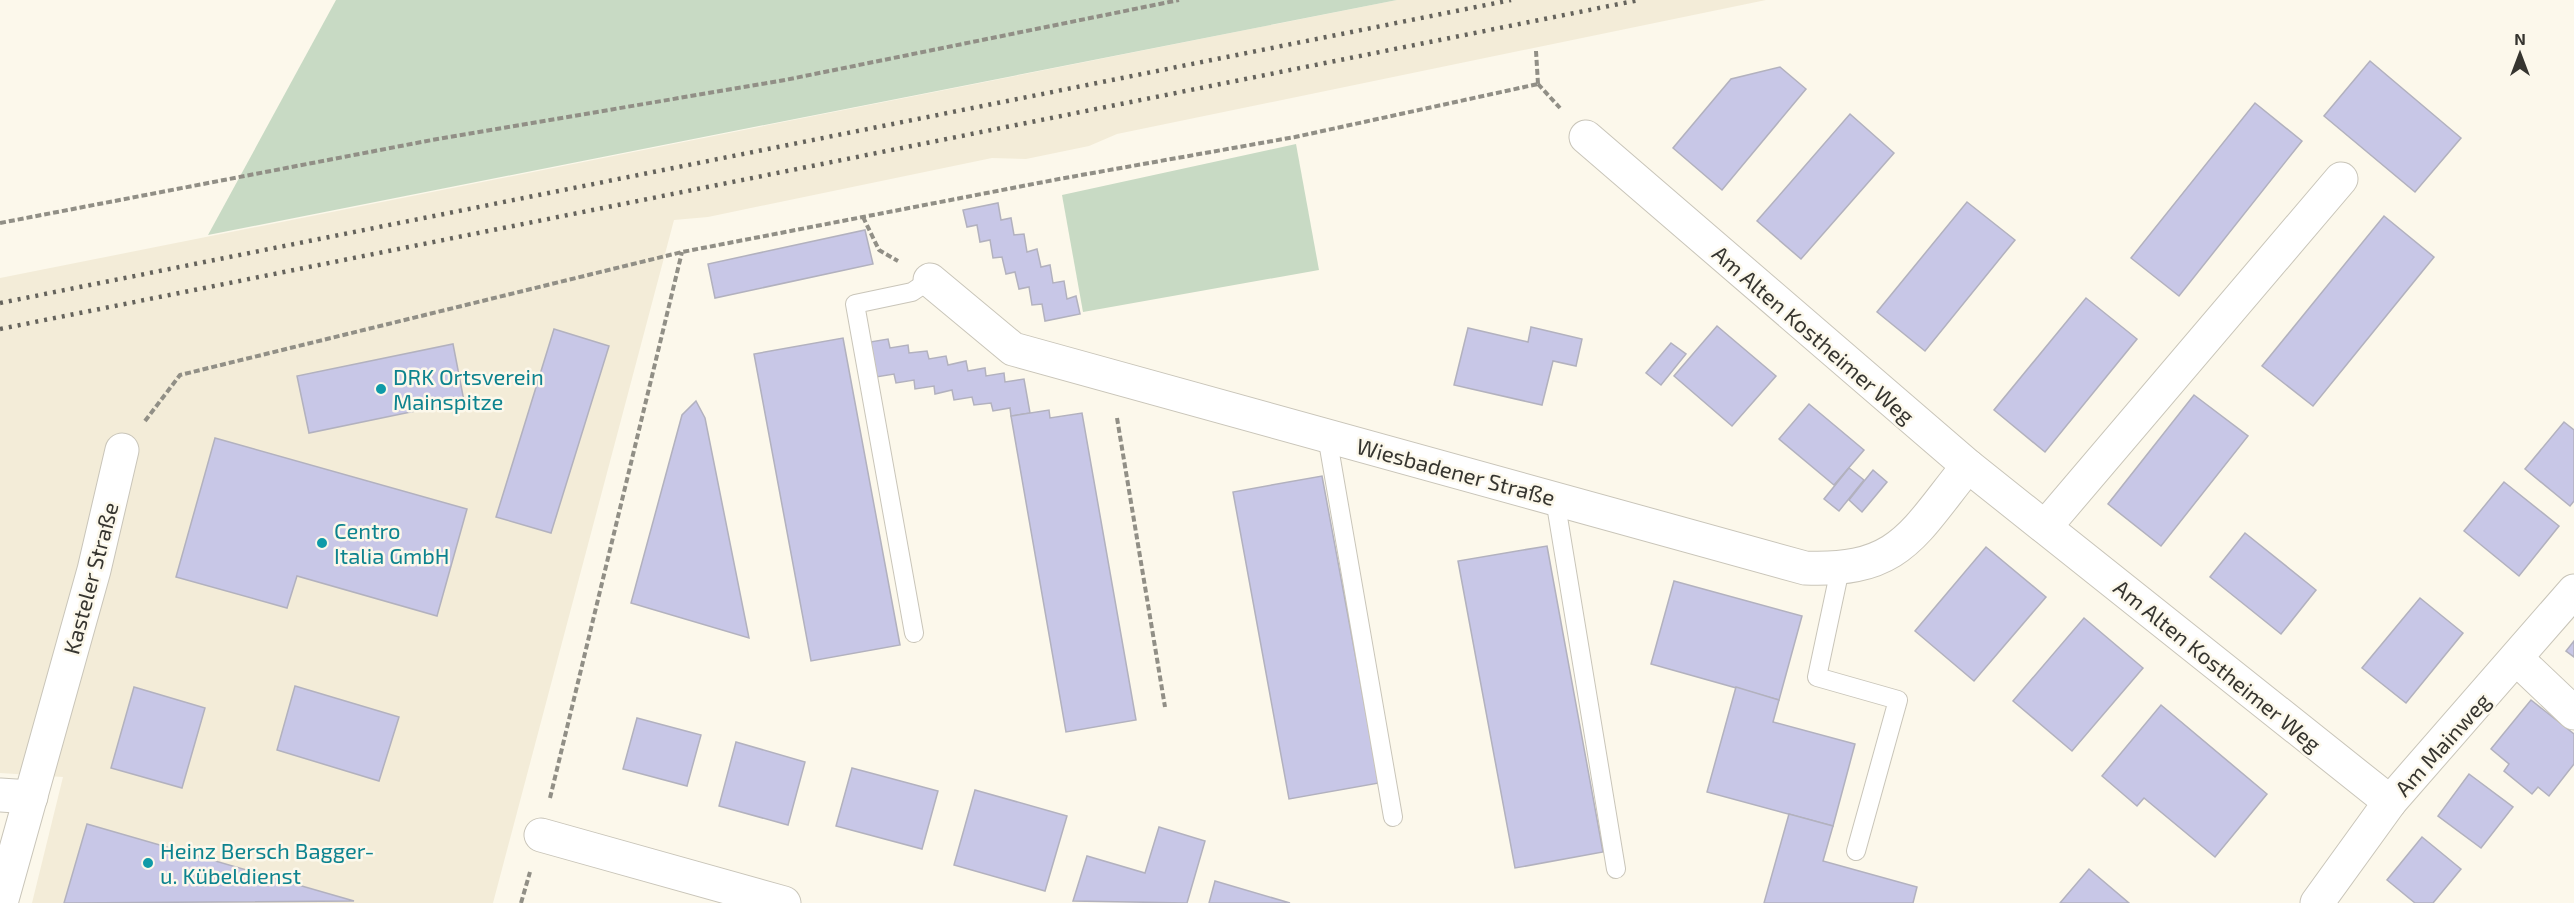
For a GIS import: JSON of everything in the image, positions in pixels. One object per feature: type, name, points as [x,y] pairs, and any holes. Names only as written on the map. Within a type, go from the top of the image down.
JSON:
[{"type":"street","name":"Am Alten Kostheimer Weg","points":[[1587,137],[1968,466],[2390,802]]},
{"type":"street","points":[[2045,527],[2341,179]]},
{"type":"street","name":"Wiesbadener Straße","points":[[930,280],[1013,349],[1805,568],[1840,569],[1868,563],[1896,551],[1968,466]]},
{"type":"street","name":"Kasteler Straße","points":[[1,903],[16,796],[94,570],[122,450]]},
{"type":"street","name":"Am Mainweg","points":[[2317,903],[2390,802],[2574,591]]},
{"type":"street","points":[[2517,659],[2574,713]]},
{"type":"street","points":[[541,835],[784,903]]},
{"type":"lane","points":[[914,633],[855,304],[912,292],[930,280]]},
{"type":"lane","points":[[1327,436],[1393,817]]},
{"type":"lane","points":[[1555,499],[1616,869]]},
{"type":"lane","points":[[1840,569],[1817,677],[1898,700],[1856,850]]},
{"type":"path","points":[[0,223],[420,143],[785,80],[1179,0]]},
{"type":"path","points":[[122,450],[180,375],[682,252],[1295,137],[1538,84],[1536,51]]},
{"type":"path","points":[[863,217],[879,250],[930,280]]},
{"type":"path","points":[[521,903],[541,835],[682,252]]},
{"type":"path","points":[[1110,376],[1165,707]]},
{"type":"shaded area","points":[[1397,0],[1766,0],[1117,134],[1089,146],[1026,159],[992,158],[708,217],[674,220],[493,903],[32,903],[63,777],[0,773],[0,278]]},
{"type":"green space","points":[[336,0],[1397,0],[208,235]]},
{"type":"green space","points":[[1296,144],[1319,270],[1083,312],[1062,195]]},
{"type":"building","points":[[2370,61],[2461,138],[2415,192],[2324,116]]},
{"type":"building","points":[[1780,67],[1806,89],[1722,190],[1673,148],[1731,79]]},
{"type":"building","points":[[2255,103],[2302,141],[2179,296],[2131,258]]},
{"type":"building","points":[[1850,114],[1894,153],[1801,259],[1757,221]]},
{"type":"building","points":[[1967,202],[2015,240],[1925,351],[1877,312]]},
{"type":"building","points":[[998,203],[1001,220],[1011,218],[1014,235],[1024,234],[1027,252],[1037,249],[1041,267],[1050,265],[1053,283],[1064,281],[1067,299],[1076,296],[1080,314],[1045,321],[1042,304],[1032,305],[1029,287],[1019,289],[1015,272],[1006,274],[1002,257],[993,258],[990,240],[980,242],[977,225],[967,227],[963,210]]},
{"type":"building","points":[[2384,216],[2434,257],[2313,406],[2262,366]]},
{"type":"building","points":[[865,230],[873,264],[715,298],[708,264]]},
{"type":"building","points":[[2086,298],[2137,339],[2045,452],[1994,410]]},
{"type":"building","points":[[1717,326],[1776,376],[1732,426],[1674,376]]},
{"type":"building","points":[[1531,327],[1582,339],[1576,366],[1553,361],[1542,405],[1454,385],[1468,328],[1528,342]]},
{"type":"building","points":[[554,329],[609,346],[551,533],[496,517]]},
{"type":"building","points":[[843,338],[900,645],[811,661],[754,354]]},
{"type":"building","points":[[888,339],[890,348],[908,345],[909,353],[927,351],[929,359],[946,356],[948,365],[966,361],[968,371],[985,368],[986,376],[1004,373],[1005,382],[1024,379],[1030,413],[1011,416],[1010,408],[993,411],[991,403],[974,405],[972,397],[954,400],[952,390],[935,394],[934,386],[915,389],[914,380],[896,383],[894,374],[876,377],[870,342]]},
{"type":"building","points":[[1671,343],[1686,354],[1661,385],[1646,373]]},
{"type":"building","name":"DRK Ortsverein Mainspitze","points":[[453,344],[464,401],[309,433],[297,376]]},
{"type":"building","points":[[2194,395],[2248,436],[2161,546],[2108,504]]},
{"type":"building","points":[[696,401],[705,418],[749,638],[631,603],[682,415]]},
{"type":"building","points":[[1809,404],[1864,450],[1834,485],[1779,439]]},
{"type":"building","points":[[1049,410],[1050,418],[1082,413],[1136,720],[1066,732],[1011,416]]},
{"type":"building","points":[[2564,422],[2574,430],[2574,501],[2570,506],[2525,469]]},
{"type":"building","name":"Centro Italia GmbH","points":[[215,438],[467,509],[437,616],[297,576],[287,608],[176,577]]},
{"type":"building","points":[[1849,468],[1864,480],[1839,511],[1824,499]]},
{"type":"building","points":[[1873,470],[1887,482],[1862,512],[1849,500]]},
{"type":"building","points":[[1322,476],[1379,783],[1289,799],[1233,492]]},
{"type":"building","points":[[2504,482],[2559,526],[2519,576],[2464,531]]},
{"type":"building","points":[[2245,533],[2316,590],[2281,634],[2210,577]]},
{"type":"building","points":[[1547,546],[1603,852],[1515,868],[1458,561]]},
{"type":"building","points":[[1986,547],[2046,597],[1974,681],[1915,631]]},
{"type":"building","points":[[1674,581],[1802,616],[1779,700],[1651,664]]},
{"type":"building","points":[[2420,598],[2463,633],[2406,703],[2362,668]]},
{"type":"building","points":[[2084,618],[2143,668],[2072,751],[2013,701]]},
{"type":"building","points":[[2574,641],[2574,657],[2566,651]]},
{"type":"building","points":[[295,686],[399,717],[379,781],[277,750]]},
{"type":"building","points":[[134,687],[205,708],[182,788],[111,768]]},
{"type":"building","points":[[1736,687],[1779,700],[1773,722],[1855,744],[1833,826],[1707,792]]},
{"type":"building","points":[[2531,700],[2574,734],[2574,764],[2549,796],[2538,787],[2532,794],[2504,771],[2509,764],[2491,749]]},
{"type":"building","points":[[2161,705],[2267,794],[2215,857],[2144,798],[2137,806],[2102,776]]},
{"type":"building","points":[[637,718],[701,735],[687,786],[623,769]]},
{"type":"building","points":[[736,742],[805,762],[788,825],[719,806]]},
{"type":"building","points":[[852,768],[938,791],[922,849],[836,826]]},
{"type":"building","points":[[2469,774],[2513,807],[2481,848],[2438,816]]},
{"type":"building","points":[[975,790],[1067,816],[1045,891],[954,865]]},
{"type":"building","points":[[1789,814],[1833,826],[1823,861],[1917,887],[1913,903],[1764,903]]},
{"type":"building","name":"Heinz Bersch Bagger- u. Kübeldienst","points":[[87,824],[354,901],[64,903]]},
{"type":"building","points":[[1159,827],[1205,841],[1187,903],[1073,901],[1087,856],[1145,873]]},
{"type":"building","points":[[2422,837],[2461,869],[2433,903],[2415,903],[2387,880]]},
{"type":"building","points":[[2089,869],[2129,903],[2060,903]]},
{"type":"building","points":[[1215,881],[1290,903],[1209,903]]},
{"type":"railway","points":[[0,303],[1511,0]]},
{"type":"railway","points":[[0,329],[1639,0]]},
{"type":"place","name":"DRK Ortsverein Mainspitze","points":[[381,389]]},
{"type":"place","name":"Centro Italia GmbH","points":[[322,543]]},
{"type":"place","name":"Heinz Bersch Bagger- u. Kübeldienst","points":[[148,863]]}]
